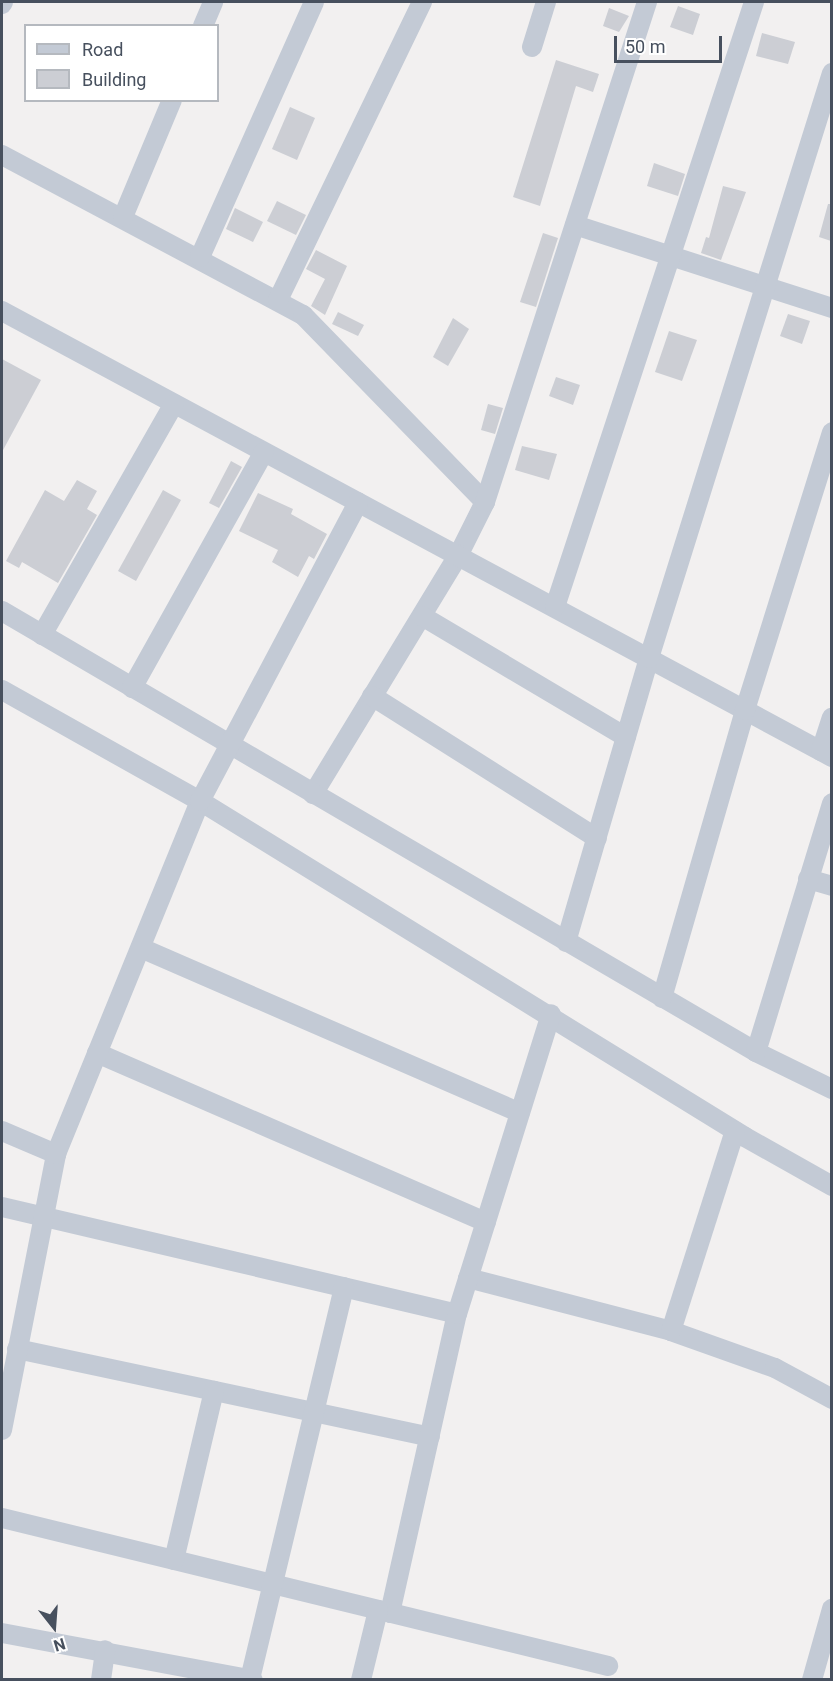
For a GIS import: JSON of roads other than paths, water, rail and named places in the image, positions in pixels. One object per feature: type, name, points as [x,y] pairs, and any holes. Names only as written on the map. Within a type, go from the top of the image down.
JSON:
[{"type":"street","points":[[204,24],[213,2]]},
{"type":"street","points":[[201,257],[314,2]]},
{"type":"street","points":[[278,300],[422,2]]},
{"type":"street","points":[[532,46],[546,2]]},
{"type":"street","points":[[313,794],[459,554],[485,502],[647,2]]},
{"type":"street","points":[[555,607],[754,2]]},
{"type":"street","points":[[566,942],[649,658],[831,73]]},
{"type":"street","points":[[123,217],[171,102]]},
{"type":"street","points":[[2,155],[201,257],[303,315],[485,502]]},
{"type":"street","points":[[575,225],[831,308]]},
{"type":"street","points":[[2,311],[459,554],[826,754],[831,718]]},
{"type":"street","points":[[42,635],[174,404]]},
{"type":"street","points":[[663,998],[745,710],[831,432]]},
{"type":"street","points":[[132,688],[264,452]]},
{"type":"street","points":[[2,1430],[56,1154],[200,801],[227,744],[358,502]]},
{"type":"street","points":[[2,611],[756,1052],[831,1089]]},
{"type":"street","points":[[422,616],[626,737]]},
{"type":"street","points":[[2,690],[200,801],[551,1014],[735,1131],[831,1186]]},
{"type":"street","points":[[372,696],[597,838]]},
{"type":"street","points":[[756,1052],[831,803]]},
{"type":"street","points":[[808,879],[831,886]]},
{"type":"street","points":[[141,948],[520,1113]]},
{"type":"street","points":[[361,1680],[384,1611],[429,1437],[457,1314],[551,1014]]},
{"type":"street","points":[[97,1053],[486,1222]]},
{"type":"street","points":[[2,1131],[56,1154]]},
{"type":"street","points":[[671,1331],[735,1131]]},
{"type":"street","points":[[2,1207],[457,1314]]},
{"type":"street","points":[[468,1278],[671,1331],[776,1368],[831,1399]]},
{"type":"street","points":[[2,1633],[105,1650],[206,1675],[251,1679],[344,1287]]},
{"type":"street","points":[[17,1349],[429,1437]]},
{"type":"street","points":[[174,1560],[213,1391]]},
{"type":"street","points":[[2,1518],[608,1666]]},
{"type":"street","points":[[812,1680],[825,1659],[831,1614]]},
{"type":"street","points":[[101,1680],[105,1650]]}]
